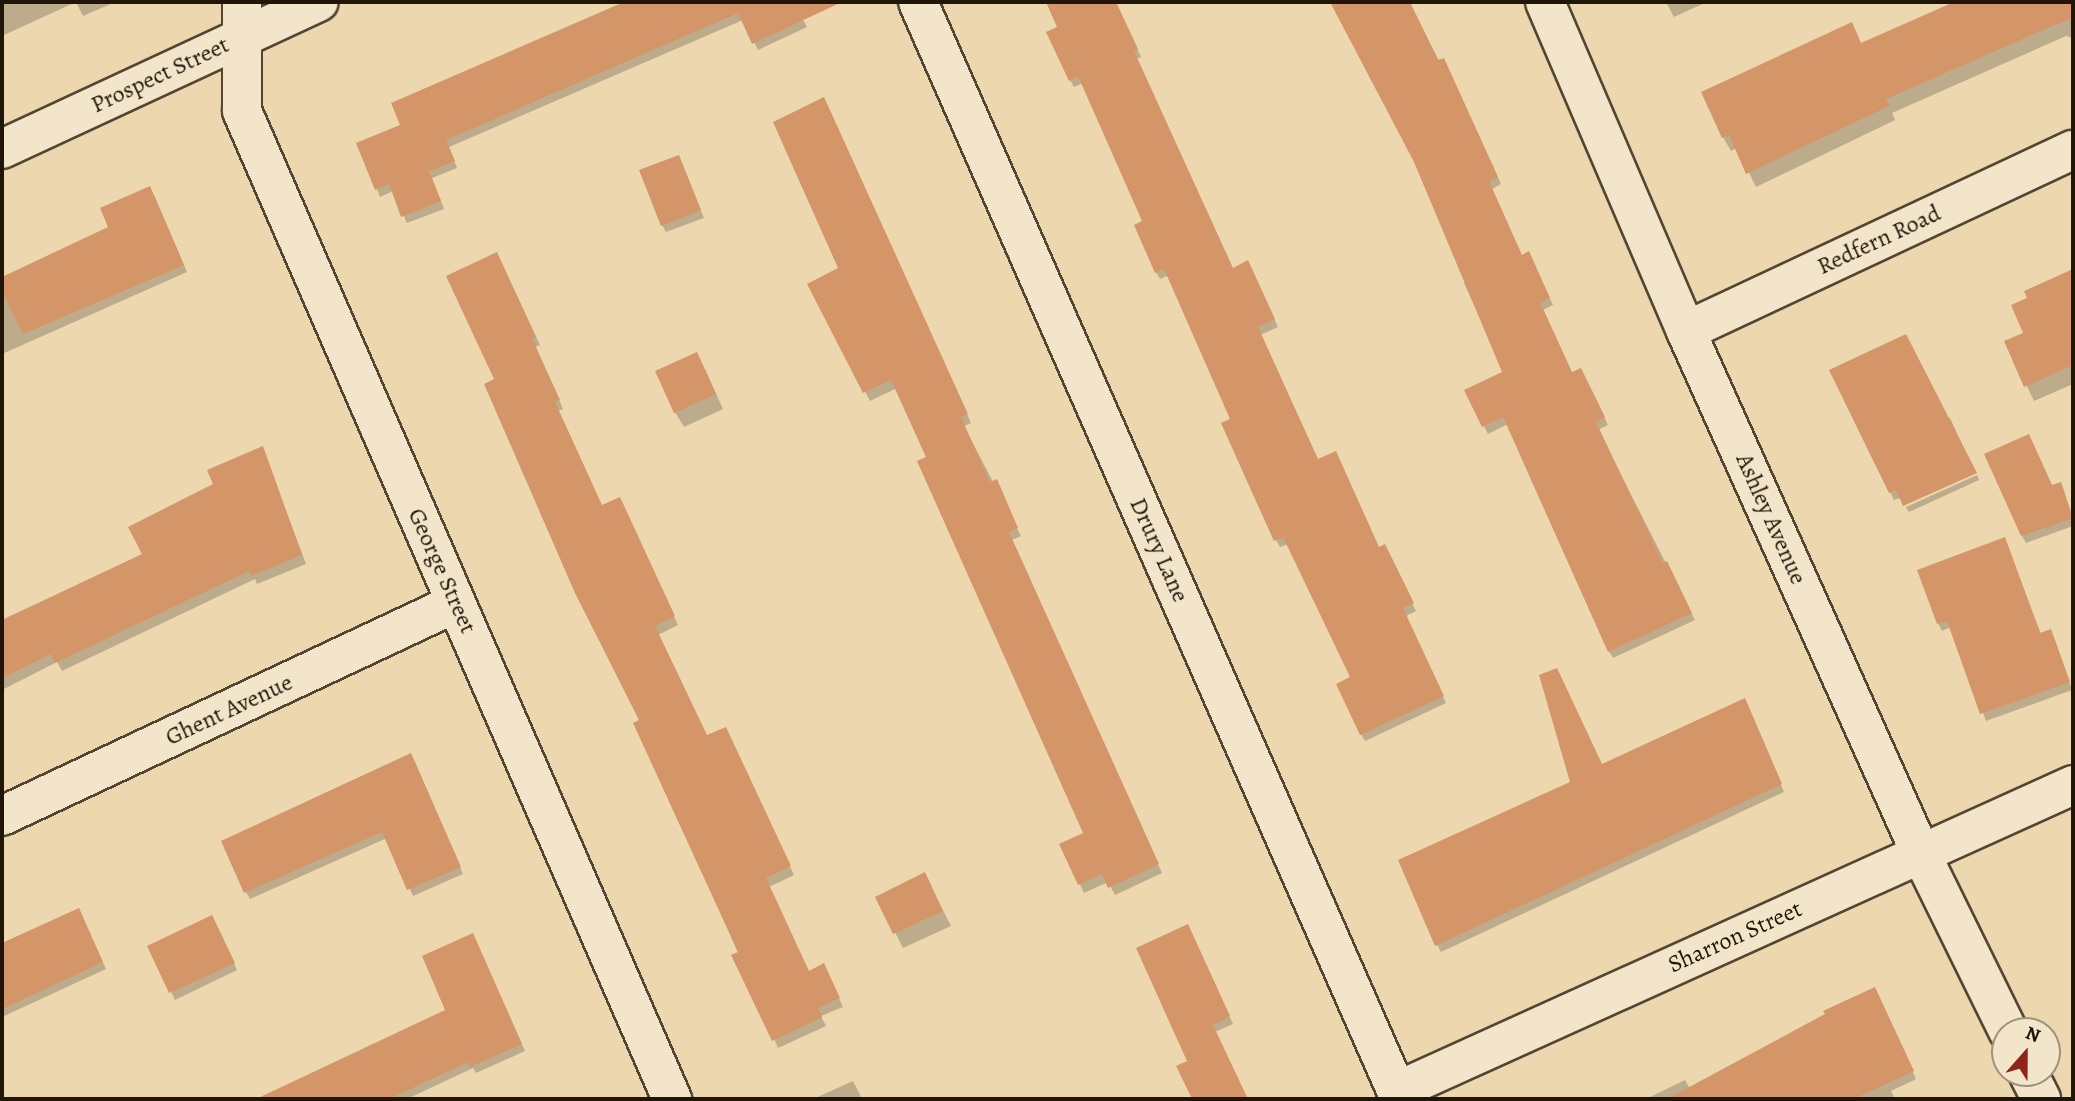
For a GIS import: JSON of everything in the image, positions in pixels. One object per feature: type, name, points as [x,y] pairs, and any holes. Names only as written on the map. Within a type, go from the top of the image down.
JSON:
[{"type":"street","name":"Prospect Street","points":[[2,149],[242,19],[318,2]]},
{"type":"street","name":"Drury Lane","points":[[918,2],[1399,1095]]},
{"type":"street","name":"Ashley Avenue","points":[[1545,2],[1686,331],[1921,854],[2001,1017]]},
{"type":"street","name":"George Street","points":[[242,19],[242,111],[672,1099]]},
{"type":"street","name":"Redfern Road","points":[[1686,331],[2073,150]]},
{"type":"street","name":"Ghent Avenue","points":[[2,816],[456,603]]},
{"type":"street","name":"Sharron Street","points":[[1399,1095],[2073,785]]},
{"type":"building","points":[[624,2],[842,2],[752,44],[738,13],[446,140],[455,161],[429,171],[441,201],[401,217],[389,184],[375,190],[356,143],[400,125],[391,103]]},
{"type":"building","points":[[1046,2],[1116,2],[1138,49],[1134,51],[1233,268],[1248,260],[1275,319],[1258,327],[1318,459],[1336,451],[1379,547],[1385,544],[1414,603],[1403,608],[1444,696],[1360,735],[1336,684],[1350,677],[1283,537],[1274,541],[1250,488],[1221,423],[1230,419],[1164,269],[1155,273],[1134,225],[1142,221],[1078,76],[1069,81],[1046,32],[1057,27]]},
{"type":"building","points":[[1330,2],[1410,2],[1438,60],[1444,58],[1498,177],[1489,181],[1522,255],[1529,251],[1550,298],[1540,302],[1572,372],[1581,368],[1605,417],[1596,422],[1663,563],[1667,561],[1692,613],[1608,652],[1503,417],[1482,427],[1464,390],[1502,372],[1414,162]]},
{"type":"building","points":[[1954,2],[2073,2],[2073,17],[1886,99],[1889,106],[1746,174],[1729,135],[1722,138],[1701,92],[1852,22],[1861,43]]},
{"type":"building","points":[[824,97],[968,414],[961,417],[990,482],[997,479],[1018,528],[1009,532],[1159,864],[1108,888],[1102,874],[1078,885],[1059,844],[1083,833],[917,461],[926,457],[891,380],[863,393],[807,284],[838,268],[773,122]]},
{"type":"building","points":[[679,155],[701,210],[661,226],[639,170]]},
{"type":"building","points":[[150,186],[184,265],[23,334],[2,291],[2,277],[108,227],[100,208]]},
{"type":"building","points":[[497,252],[536,337],[532,339],[560,400],[555,402],[602,505],[620,497],[675,616],[655,626],[707,735],[726,727],[791,866],[766,878],[809,971],[824,963],[840,998],[818,1008],[822,1017],[772,1041],[731,955],[738,952],[633,723],[639,720],[575,593],[484,384],[494,379],[446,276]]},
{"type":"building","points":[[2073,269],[2073,365],[2024,387],[2004,341],[2023,333],[2011,305],[2027,298],[2024,291]]},
{"type":"building","points":[[1906,334],[1977,473],[1903,506],[1896,490],[1889,493],[1829,370]]},
{"type":"building","points":[[697,352],[716,394],[674,413],[655,371]]},
{"type":"building","points":[[2029,434],[2052,485],[2061,482],[2073,518],[2021,536],[1984,454]]},
{"type":"building","points":[[263,446],[302,555],[251,576],[249,571],[55,663],[51,654],[2,678],[2,620],[142,554],[128,527],[213,484],[207,470]]},
{"type":"building","points":[[2005,537],[2040,633],[2051,629],[2070,682],[1980,714],[1947,621],[1937,624],[1917,570]]},
{"type":"building","points":[[1557,668],[1602,764],[1745,698],[1782,784],[1435,946],[1398,860],[1570,782],[1539,675]]},
{"type":"building","points":[[411,753],[461,867],[407,890],[382,832],[244,893],[221,841]]},
{"type":"building","points":[[925,872],[943,911],[893,934],[875,897]]},
{"type":"building","points":[[79,908],[103,962],[2,1009],[2,943]]},
{"type":"building","points":[[212,915],[235,963],[169,993],[147,946]]},
{"type":"building","points":[[1188,924],[1230,1016],[1213,1025],[1248,1099],[1192,1099],[1176,1066],[1187,1061],[1136,948]]},
{"type":"building","points":[[473,933],[522,1044],[470,1067],[468,1062],[389,1099],[256,1099],[445,1010],[422,956]]},
{"type":"building","points":[[1875,987],[1914,1071],[1854,1099],[1667,1099],[1825,1014],[1823,1011]]}]
